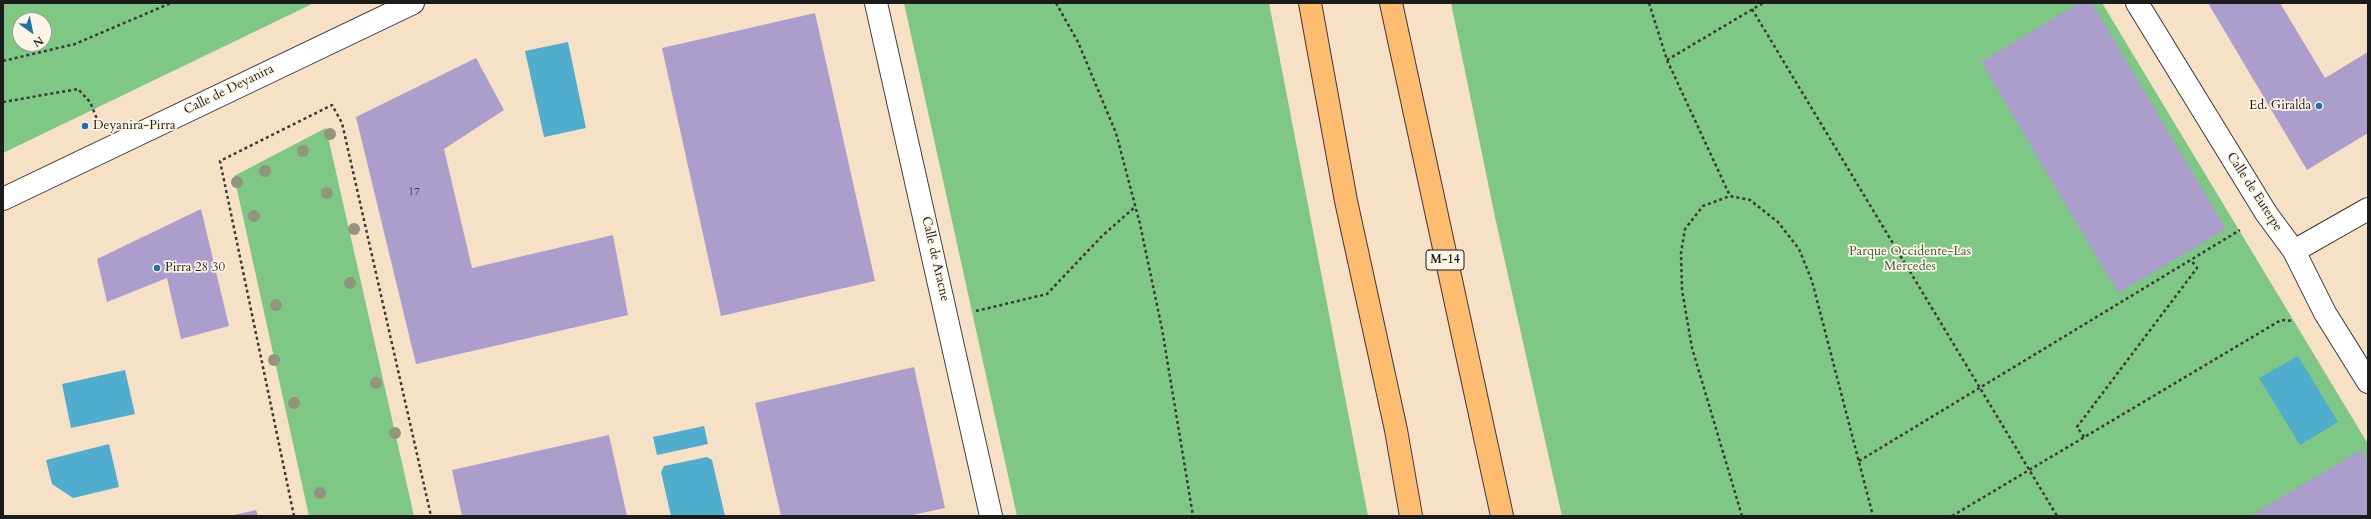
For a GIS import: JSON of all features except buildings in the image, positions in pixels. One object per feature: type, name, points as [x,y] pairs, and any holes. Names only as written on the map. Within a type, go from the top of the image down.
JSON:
[{"type":"highway","points":[[1310,3],[1346,201],[1396,430],[1411,516]]},
{"type":"highway","name":"M-14","points":[[1391,3],[1502,516]]},
{"type":"street","name":"Calle de Deyanira","points":[[3,199],[413,3]]},
{"type":"street","name":"Calle de Aracne","points":[[876,3],[948,318],[991,516]]},
{"type":"street","name":"Calle de Euterpe","points":[[2137,3],[2266,213],[2294,251],[2325,312],[2368,382]]},
{"type":"street","points":[[2294,251],[2368,209]]},
{"type":"path","points":[[3,61],[75,44],[171,3]]},
{"type":"path","points":[[1056,3],[1078,42],[1116,133],[1135,207],[1162,329],[1193,516]]},
{"type":"path","points":[[1649,3],[1667,60],[1730,196]]},
{"type":"path","points":[[1667,60],[1763,3]]},
{"type":"path","points":[[1752,9],[2057,516]]},
{"type":"path","points":[[3,102],[78,90],[90,102],[110,147]]},
{"type":"path","points":[[294,516],[220,161],[332,105],[342,124],[431,516]]},
{"type":"path","points":[[1742,516],[1692,348],[1682,283],[1681,253],[1685,229],[1703,206],[1730,196],[1750,200],[1778,222],[1799,249],[1812,281],[1873,516]]},
{"type":"path","points":[[948,318],[1047,294],[1102,236],[1135,207]]},
{"type":"path","points":[[1859,461],[2266,213]]},
{"type":"path","points":[[2084,437],[2077,427],[2197,268],[2191,260]]},
{"type":"path","points":[[1952,516],[2281,320],[2296,321]]},
{"type":"green space","points":[[3,3],[314,3],[3,153]]},
{"type":"green space","points":[[904,3],[1269,3],[1368,516],[1017,516]]},
{"type":"green space","name":"Parque Occidente-Las Mercedes","points":[[1451,3],[2102,3],[2368,444],[2368,516],[1562,516],[1495,217]]},
{"type":"green space","points":[[326,128],[414,516],[309,516],[234,176]]},
{"type":"water","points":[[568,42],[586,128],[544,137],[525,51]]},
{"type":"water","points":[[2298,356],[2338,422],[2300,445],[2259,378]]},
{"type":"water","points":[[125,370],[135,414],[71,428],[62,384]]},
{"type":"water","points":[[704,426],[708,444],[657,455],[653,437]]},
{"type":"water","points":[[109,444],[119,487],[73,498],[52,484],[46,460]]},
{"type":"water","points":[[707,457],[712,460],[725,516],[671,516],[661,472],[664,466]]},
{"type":"place","name":"Ed. Giralda","points":[[2319,106]]},
{"type":"place","name":"Deyanira-Pirra","points":[[85,126]]},
{"type":"place","name":"Pirra 28 30","points":[[157,268]]}]
